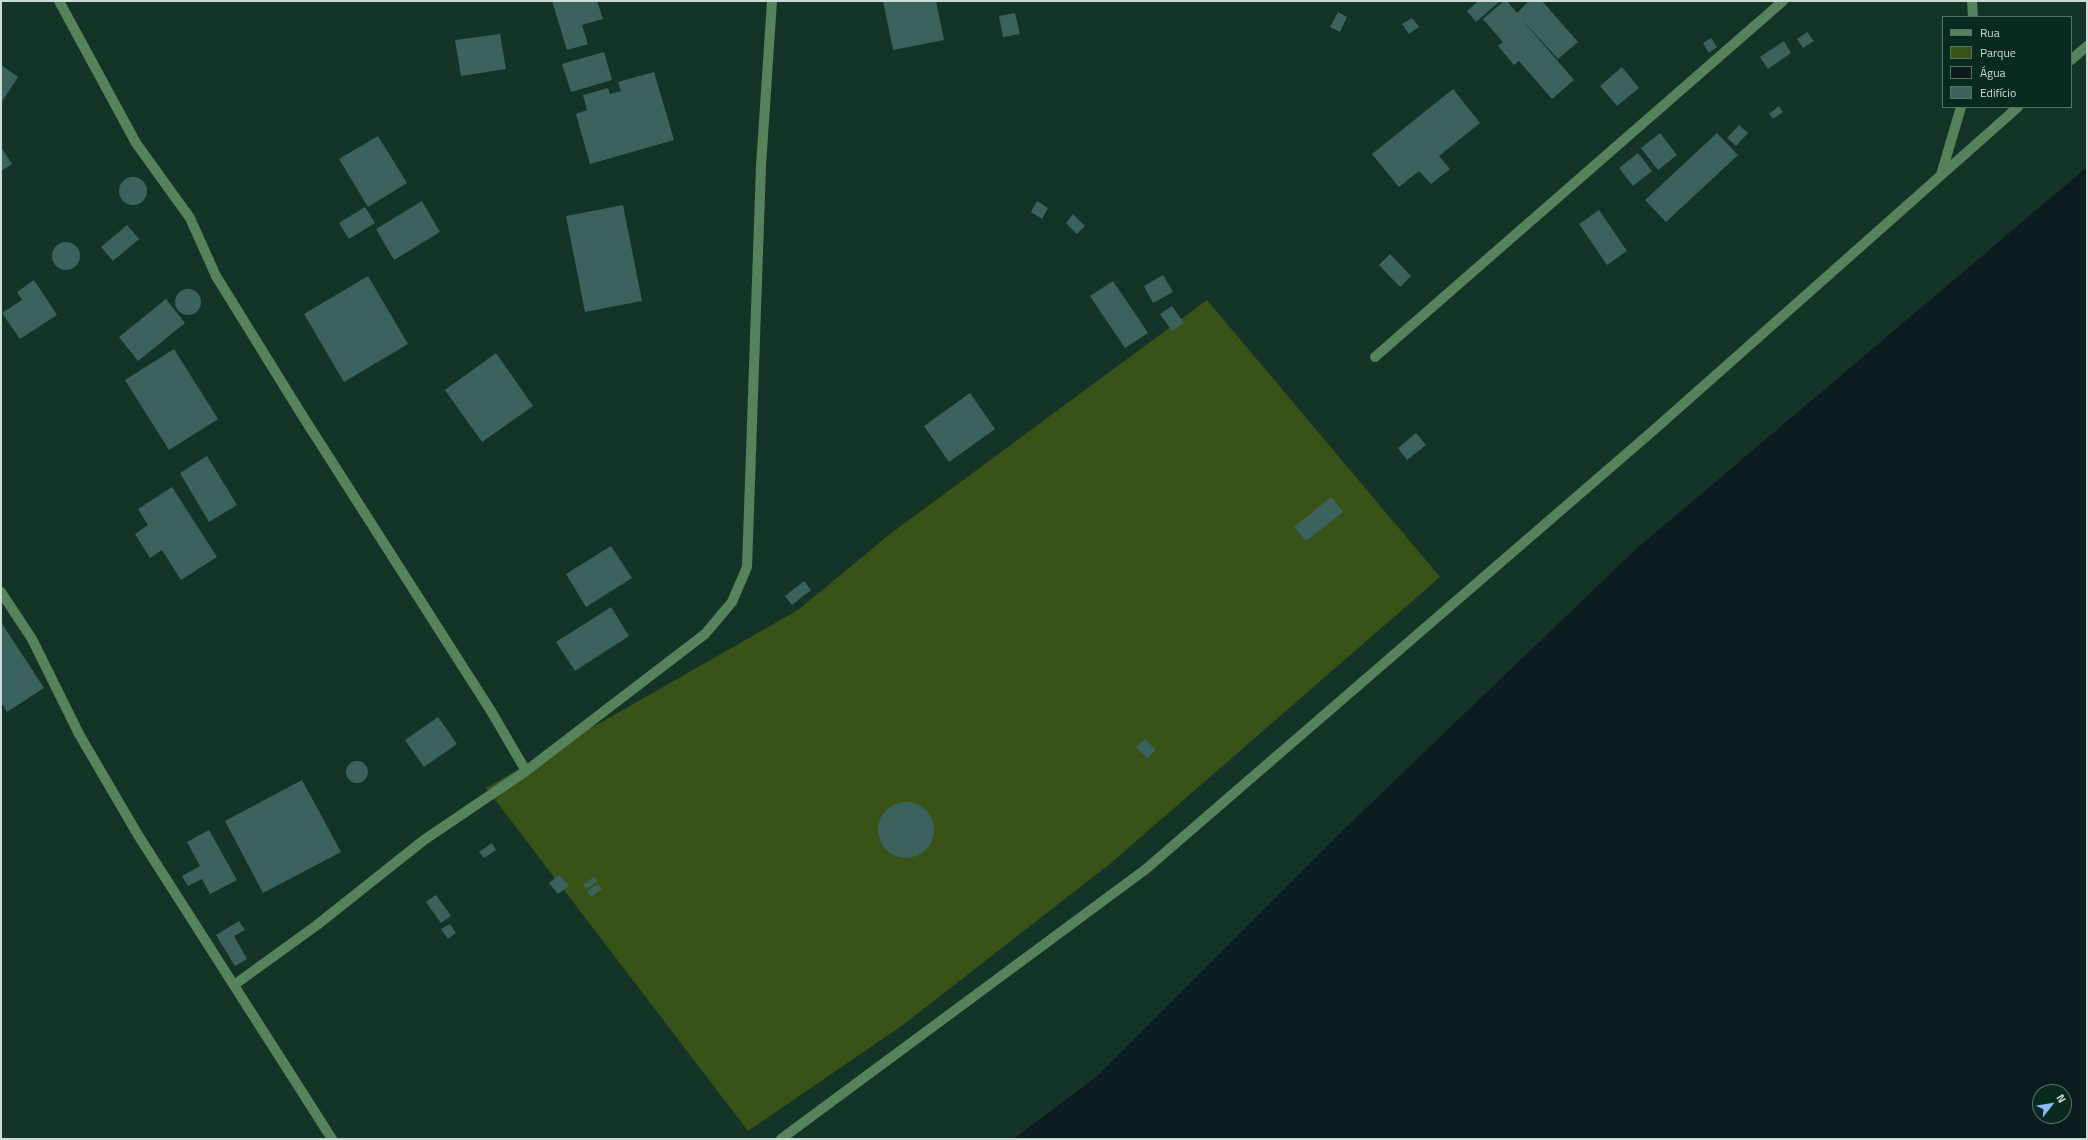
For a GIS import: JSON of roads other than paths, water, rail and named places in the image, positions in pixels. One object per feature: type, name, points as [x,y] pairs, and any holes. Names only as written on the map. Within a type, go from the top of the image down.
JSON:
[{"type":"street","points":[[59,1],[136,143],[190,218],[216,276],[302,415],[490,711],[526,771]]},
{"type":"street","points":[[234,985],[317,925],[424,840],[526,771],[705,634],[732,602],[747,567],[761,166],[772,1]]},
{"type":"street","points":[[1375,357],[1783,1]]},
{"type":"street","points":[[1972,1],[1973,16]]},
{"type":"street","points":[[2072,59],[2087,46]]},
{"type":"street","points":[[1941,175],[1961,108]]},
{"type":"street","points":[[781,1139],[1146,869],[1649,434],[2017,108]]},
{"type":"street","points":[[1,592],[32,639],[79,734],[138,835],[332,1139]]},
{"type":"water","points":[[2087,167],[2087,1139],[1013,1139],[1096,1077],[1343,830],[1635,550]]}]
